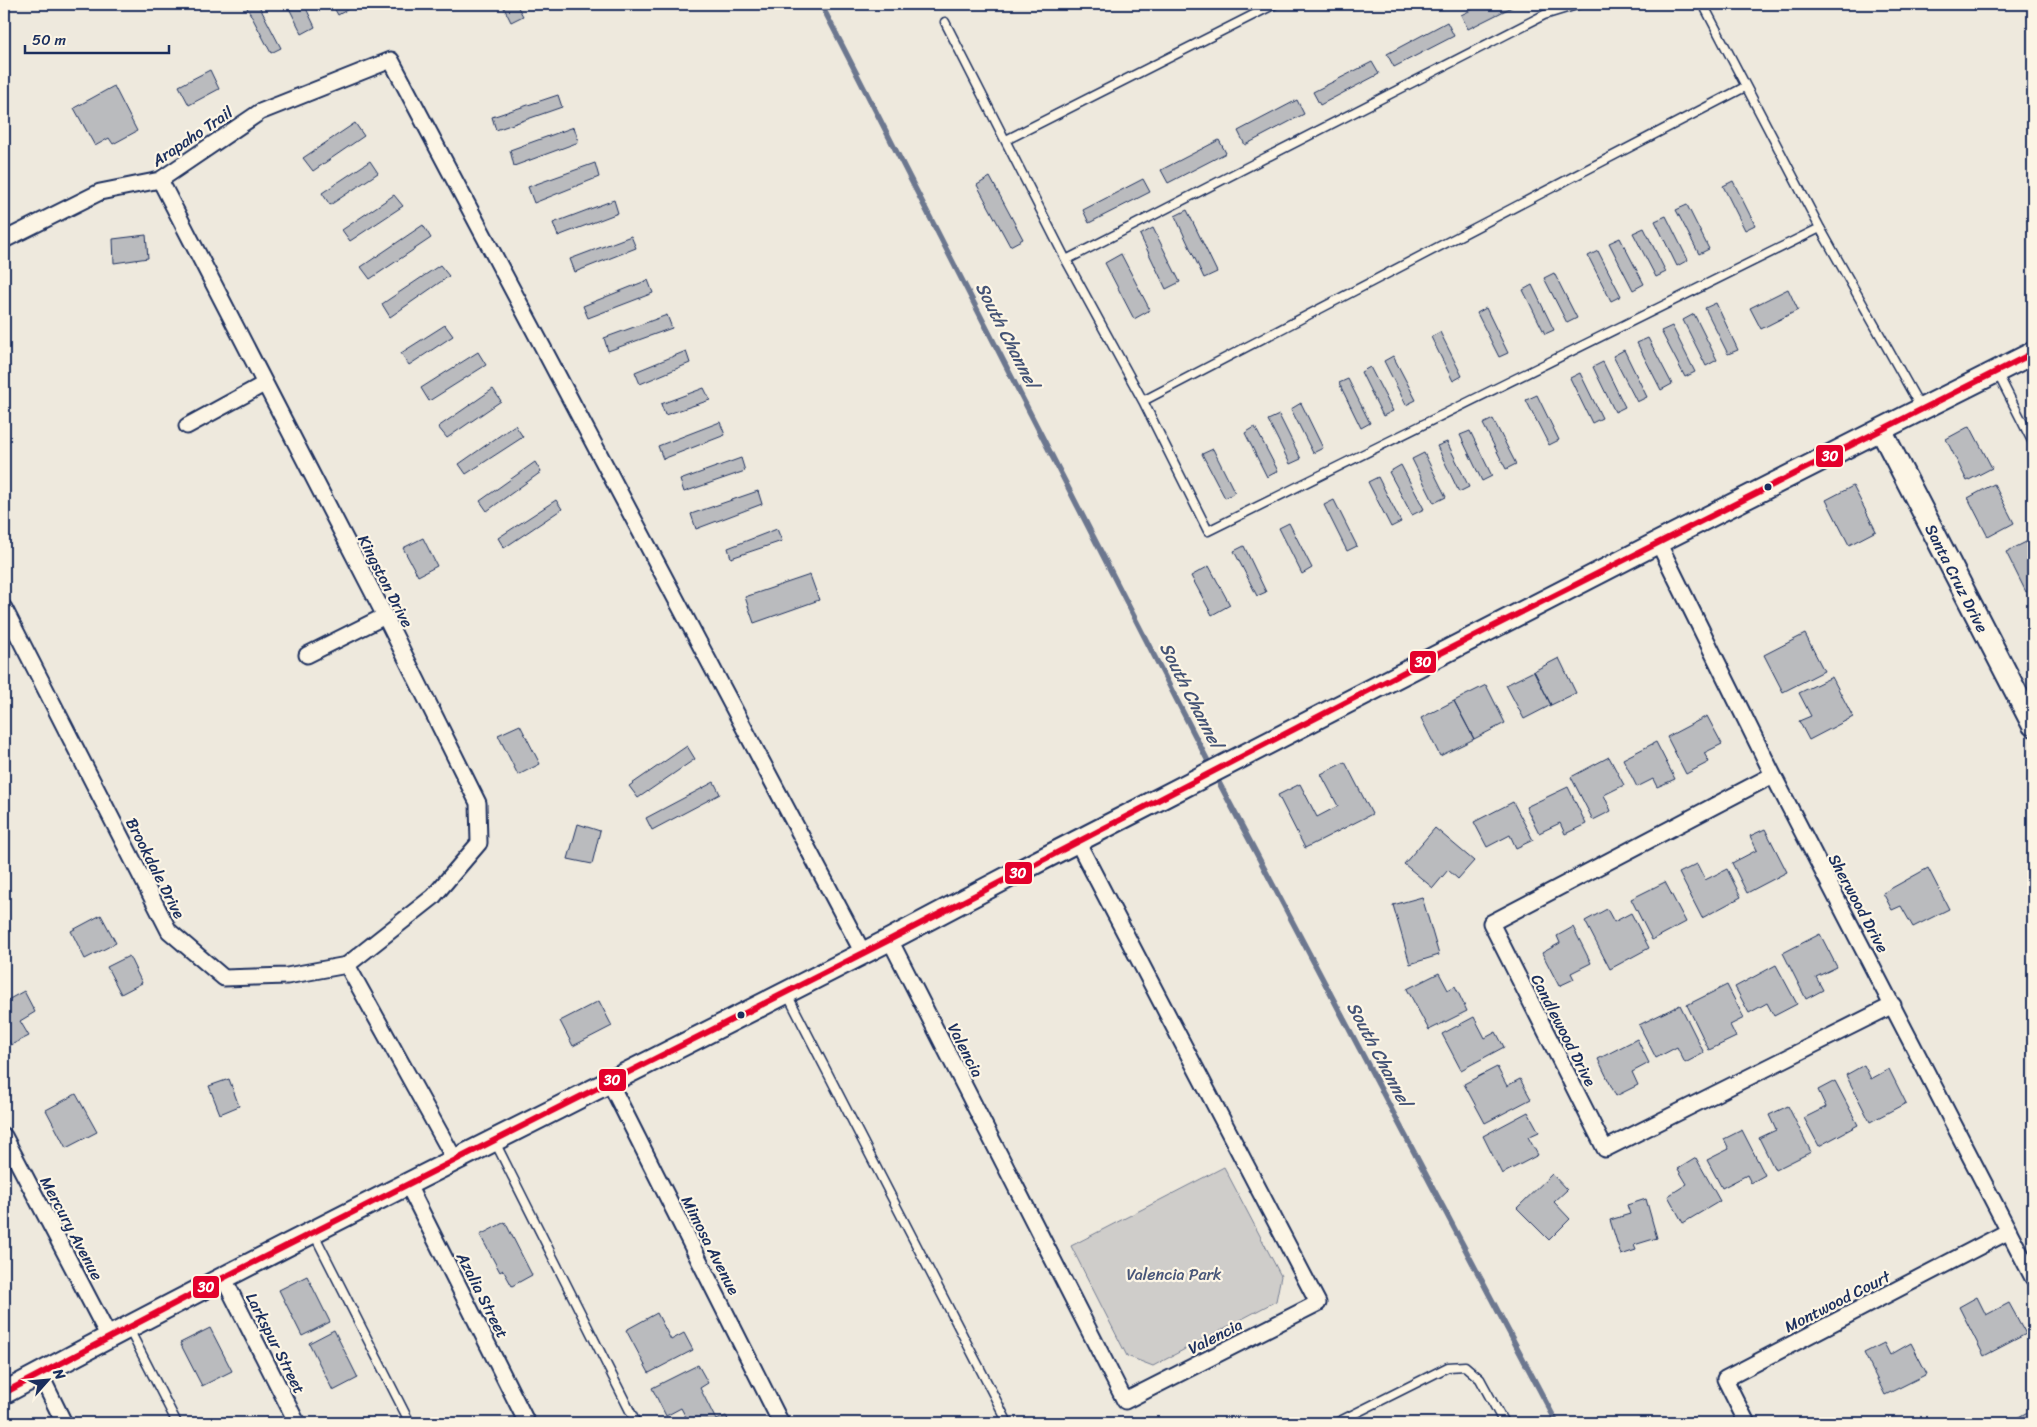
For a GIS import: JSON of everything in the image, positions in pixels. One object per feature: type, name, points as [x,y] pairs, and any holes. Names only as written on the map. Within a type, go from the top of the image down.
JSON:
[{"type":"main road","points":[[4,1393],[407,1183],[610,1083],[1658,542],[2033,353]]},
{"type":"main road","name":"Santa Cruz Drive","points":[[1881,430],[2033,725]]},
{"type":"street","name":"Arapaho Trail","points":[[4,240],[100,192],[160,180],[260,112],[391,60],[863,953]]},
{"type":"street","name":"Kingston Drive","points":[[160,180],[385,616],[478,803],[478,843],[433,897],[346,965]]},
{"type":"street","points":[[187,426],[264,384]]},
{"type":"street","name":"Sherwood Drive","points":[[1658,542],[1773,775],[2033,1278]]},
{"type":"street","name":"Brookdale Drive","points":[[4,608],[169,931],[224,978],[287,976],[346,965]]},
{"type":"street","points":[[307,655],[385,616]]},
{"type":"street","name":"Candlewood Drive","points":[[1773,775],[1490,923],[1605,1149],[1893,1004]]},
{"type":"street","name":"Valencia","points":[[890,940],[1125,1401],[1318,1303],[1077,841]]},
{"type":"street","points":[[346,965],[455,1160]]},
{"type":"street","name":"Mimosa Avenue","points":[[610,1083],[781,1423]]},
{"type":"street","name":"Mercury Avenue","points":[[4,1136],[109,1337]]},
{"type":"street","name":"Azalia Street","points":[[407,1183],[527,1423]]},
{"type":"street","name":"Montwood Court","points":[[1747,1423],[1725,1379],[2009,1231]]},
{"type":"street","name":"Larkspur Street","points":[[224,1279],[297,1423]]},
{"type":"street","points":[[40,1374],[64,1423]]},
{"type":"lane","points":[[1006,140],[1275,4]]},
{"type":"lane","points":[[1066,260],[1544,15],[1580,4]]},
{"type":"lane","points":[[1703,4],[1820,228],[1922,410]]},
{"type":"lane","points":[[945,22],[1066,260],[1143,401],[1208,531],[1820,228]]},
{"type":"lane","points":[[1143,401],[1745,87]]},
{"type":"lane","points":[[1997,371],[2033,443]]},
{"type":"lane","points":[[786,993],[1008,1423]]},
{"type":"lane","points":[[494,1140],[636,1423]]},
{"type":"lane","points":[[313,1233],[410,1423]]},
{"type":"lane","points":[[128,1327],[177,1423]]},
{"type":"lane","points":[[1336,1423],[1448,1366],[1465,1366],[1480,1379],[1504,1423]]},
{"type":"green space","name":"Valencia Park","points":[[1224,1167],[1281,1276],[1276,1301],[1153,1366],[1127,1356],[1071,1246]]},
{"type":"building","points":[[245,4],[258,4],[281,48],[271,53]]},
{"type":"building","points":[[287,4],[304,4],[315,27],[302,34]]},
{"type":"building","points":[[332,4],[348,4],[350,8],[338,15]]},
{"type":"building","points":[[502,4],[516,4],[523,16],[511,22]]},
{"type":"building","points":[[1483,4],[1518,4],[1468,29],[1461,15]]},
{"type":"building","points":[[1447,22],[1454,36],[1394,67],[1387,54]]},
{"type":"building","points":[[1372,62],[1379,74],[1320,105],[1313,92]]},
{"type":"building","points":[[210,70],[219,89],[189,105],[179,86]]},
{"type":"building","points":[[114,86],[137,131],[113,144],[109,138],[95,146],[74,108]]},
{"type":"building","points":[[558,95],[562,107],[496,130],[492,117]]},
{"type":"building","points":[[1297,100],[1304,114],[1245,145],[1238,131]]},
{"type":"building","points":[[355,123],[364,136],[313,171],[303,158]]},
{"type":"building","points":[[574,127],[579,142],[514,166],[510,150]]},
{"type":"building","points":[[1219,140],[1226,153],[1168,183],[1161,170]]},
{"type":"building","points":[[370,161],[378,173],[330,205],[322,193]]},
{"type":"building","points":[[595,163],[599,177],[534,203],[528,187]]},
{"type":"building","points":[[990,177],[1023,239],[1010,246],[977,185]]},
{"type":"building","points":[[1143,179],[1150,192],[1089,223],[1083,210]]},
{"type":"building","points":[[1733,181],[1755,225],[1745,230],[1723,186]]},
{"type":"building","points":[[394,195],[403,206],[350,241],[342,230]]},
{"type":"building","points":[[614,200],[618,213],[558,236],[553,223]]},
{"type":"building","points":[[1687,205],[1709,249],[1699,254],[1676,210]]},
{"type":"building","points":[[1187,210],[1217,272],[1204,278],[1175,216]]},
{"type":"building","points":[[1666,216],[1688,260],[1677,266],[1655,221]]},
{"type":"building","points":[[423,225],[431,238],[370,279],[361,267]]},
{"type":"building","points":[[1153,228],[1180,282],[1166,289],[1140,235]]},
{"type":"building","points":[[1644,228],[1666,272],[1656,277],[1633,233]]},
{"type":"building","points":[[146,235],[148,258],[114,263],[113,239]]},
{"type":"building","points":[[631,236],[636,248],[575,272],[570,259]]},
{"type":"building","points":[[1620,238],[1644,284],[1633,290],[1609,243]]},
{"type":"building","points":[[1598,251],[1621,296],[1611,301],[1588,256]]},
{"type":"building","points":[[1121,254],[1150,310],[1134,319],[1105,263]]},
{"type":"building","points":[[440,265],[449,276],[390,317],[382,304]]},
{"type":"building","points":[[1554,273],[1577,318],[1567,323],[1544,278]]},
{"type":"building","points":[[648,280],[653,293],[588,318],[583,306]]},
{"type":"building","points":[[1532,285],[1554,330],[1545,334],[1523,290]]},
{"type":"building","points":[[1788,289],[1798,310],[1761,329],[1750,308]]},
{"type":"building","points":[[1716,303],[1738,350],[1728,354],[1705,308]]},
{"type":"building","points":[[1486,308],[1508,353],[1499,357],[1477,313]]},
{"type":"building","points":[[1694,314],[1717,360],[1706,366],[1683,320]]},
{"type":"building","points":[[667,315],[672,328],[608,351],[604,338]]},
{"type":"building","points":[[445,325],[453,336],[409,365],[401,353]]},
{"type":"building","points":[[1672,326],[1695,372],[1685,377],[1661,331]]},
{"type":"building","points":[[1440,332],[1462,376],[1453,381],[1431,337]]},
{"type":"building","points":[[1648,338],[1672,384],[1661,390],[1637,343]]},
{"type":"building","points":[[1624,350],[1647,397],[1637,402],[1613,356]]},
{"type":"building","points":[[686,351],[690,363],[640,384],[635,372]]},
{"type":"building","points":[[478,352],[486,365],[429,401],[421,388]]},
{"type":"building","points":[[1393,356],[1416,400],[1406,405],[1384,361]]},
{"type":"building","points":[[1603,362],[1625,407],[1615,412],[1593,367]]},
{"type":"building","points":[[1370,367],[1393,411],[1383,416],[1361,372]]},
{"type":"building","points":[[1580,373],[1602,418],[1592,423],[1570,378]]},
{"type":"building","points":[[1348,379],[1370,423],[1361,428],[1339,383]]},
{"type":"building","points":[[704,388],[710,400],[665,415],[661,404]]},
{"type":"building","points":[[493,389],[501,401],[447,438],[438,427]]},
{"type":"building","points":[[1537,395],[1559,440],[1549,445],[1526,400]]},
{"type":"building","points":[[1301,403],[1323,448],[1313,453],[1291,409]]},
{"type":"building","points":[[1279,415],[1301,459],[1290,464],[1268,420]]},
{"type":"building","points":[[1493,419],[1516,464],[1506,469],[1483,424]]},
{"type":"building","points":[[720,422],[725,435],[663,459],[658,446]]},
{"type":"building","points":[[515,425],[523,437],[466,474],[459,464]]},
{"type":"building","points":[[1970,426],[1992,468],[1967,481],[1946,439]]},
{"type":"building","points":[[1255,427],[1278,471],[1267,477],[1245,433]]},
{"type":"building","points":[[1470,431],[1492,476],[1482,481],[1460,435]]},
{"type":"building","points":[[1447,442],[1469,487],[1459,492],[1437,446]]},
{"type":"building","points":[[1213,449],[1235,493],[1225,498],[1202,454]]},
{"type":"building","points":[[1424,453],[1446,497],[1434,503],[1412,459]]},
{"type":"building","points":[[741,458],[745,471],[684,492],[680,480]]},
{"type":"building","points":[[535,462],[541,472],[487,511],[480,501]]},
{"type":"building","points":[[1401,465],[1424,509],[1412,515],[1389,472]]},
{"type":"building","points":[[1378,477],[1401,522],[1391,527],[1368,482]]},
{"type":"building","points":[[1994,484],[2014,523],[1988,537],[1968,498]]},
{"type":"building","points":[[1853,486],[1876,531],[1849,545],[1826,500]]},
{"type":"building","points":[[758,491],[762,504],[696,529],[691,514]]},
{"type":"building","points":[[556,500],[562,509],[504,548],[498,538]]},
{"type":"building","points":[[1334,500],[1357,546],[1347,551],[1324,505]]},
{"type":"building","points":[[1289,523],[1312,568],[1302,574],[1279,528]]},
{"type":"building","points":[[777,529],[782,541],[731,558],[728,548]]},
{"type":"building","points":[[423,538],[437,566],[418,576],[403,548]]},
{"type":"building","points":[[2030,540],[2033,547],[2033,588],[2026,592],[2006,552]]},
{"type":"building","points":[[1244,546],[1266,592],[1257,596],[1234,551]]},
{"type":"building","points":[[1209,566],[1230,605],[1212,615],[1191,576]]},
{"type":"building","points":[[810,575],[819,600],[754,623],[745,597]]},
{"type":"building","points":[[1805,634],[1824,671],[1783,692],[1764,655]]},
{"type":"building","points":[[1559,658],[1576,693],[1551,705],[1534,671]]},
{"type":"building","points":[[1534,671],[1551,705],[1524,719],[1506,685]]},
{"type":"building","points":[[1832,677],[1853,717],[1809,740],[1799,721],[1811,716],[1799,693]]},
{"type":"building","points":[[1486,685],[1505,723],[1474,739],[1454,701]]},
{"type":"building","points":[[1454,701],[1474,739],[1440,756],[1421,718]]},
{"type":"building","points":[[1707,716],[1722,744],[1704,753],[1709,762],[1686,774],[1667,737]]},
{"type":"building","points":[[520,725],[540,764],[518,775],[498,735]]},
{"type":"building","points":[[1656,742],[1675,779],[1657,787],[1653,779],[1637,787],[1623,759]]},
{"type":"building","points":[[687,746],[695,759],[638,798],[629,786]]},
{"type":"building","points":[[1609,757],[1624,785],[1604,795],[1611,811],[1593,820],[1571,777]]},
{"type":"building","points":[[1345,762],[1372,814],[1305,848],[1278,795],[1300,784],[1317,817],[1338,806],[1321,774]]},
{"type":"building","points":[[714,782],[720,794],[652,830],[646,818]]},
{"type":"building","points":[[1568,787],[1586,824],[1565,834],[1560,823],[1539,833],[1526,807]]},
{"type":"building","points":[[1513,802],[1533,840],[1516,848],[1510,835],[1487,847],[1474,822]]},
{"type":"building","points":[[578,824],[600,831],[592,864],[568,859]]},
{"type":"building","points":[[1435,828],[1474,861],[1458,879],[1448,870],[1433,888],[1404,864]]},
{"type":"building","points":[[1765,829],[1787,872],[1747,893],[1732,863],[1757,850],[1750,836]]},
{"type":"building","points":[[1697,864],[1705,880],[1727,869],[1741,897],[1702,918],[1679,873]]},
{"type":"building","points":[[1928,868],[1949,909],[1913,927],[1901,906],[1892,910],[1883,893]]},
{"type":"building","points":[[1665,882],[1686,922],[1652,940],[1631,899]]},
{"type":"building","points":[[1422,897],[1439,955],[1410,964],[1393,905]]},
{"type":"building","points":[[1607,909],[1614,922],[1631,913],[1649,948],[1610,969],[1585,921]]},
{"type":"building","points":[[101,915],[116,943],[85,959],[71,931]]},
{"type":"building","points":[[1573,927],[1591,963],[1571,973],[1574,979],[1559,986],[1542,953],[1560,943],[1557,936]]},
{"type":"building","points":[[1820,934],[1837,967],[1816,977],[1823,990],[1806,999],[1783,953]]},
{"type":"building","points":[[129,956],[142,983],[121,994],[107,967]]},
{"type":"building","points":[[1776,965],[1797,1004],[1774,1016],[1767,1003],[1749,1013],[1735,987]]},
{"type":"building","points":[[1439,973],[1448,990],[1455,986],[1467,1011],[1429,1030],[1407,989]]},
{"type":"building","points":[[1727,985],[1744,1018],[1730,1025],[1736,1037],[1709,1050],[1687,1005]]},
{"type":"building","points":[[24,991],[35,1012],[20,1021],[29,1036],[11,1045],[4,1031],[4,1002]]},
{"type":"building","points":[[599,1001],[612,1026],[573,1046],[560,1021]]},
{"type":"building","points":[[1680,1005],[1704,1053],[1685,1063],[1677,1047],[1656,1058],[1639,1025]]},
{"type":"building","points":[[1474,1017],[1485,1038],[1496,1032],[1504,1047],[1461,1070],[1442,1034]]},
{"type":"building","points":[[1637,1039],[1649,1063],[1632,1072],[1638,1085],[1616,1096],[1598,1059]]},
{"type":"building","points":[[1864,1065],[1871,1079],[1889,1069],[1906,1103],[1870,1122],[1846,1075]]},
{"type":"building","points":[[1497,1067],[1507,1086],[1520,1079],[1531,1099],[1485,1123],[1464,1084]]},
{"type":"building","points":[[229,1079],[239,1106],[220,1114],[209,1086]]},
{"type":"building","points":[[1835,1081],[1858,1125],[1819,1146],[1804,1118],[1826,1107],[1818,1090]]},
{"type":"building","points":[[76,1094],[97,1132],[66,1148],[46,1110]]},
{"type":"building","points":[[1788,1106],[1811,1152],[1775,1170],[1759,1138],[1776,1130],[1769,1115]]},
{"type":"building","points":[[1528,1112],[1539,1132],[1528,1137],[1538,1155],[1502,1174],[1483,1136]]},
{"type":"building","points":[[1742,1130],[1765,1175],[1751,1183],[1747,1175],[1722,1188],[1707,1160],[1729,1149],[1724,1139]]},
{"type":"building","points":[[1696,1158],[1720,1201],[1683,1223],[1668,1196],[1687,1184],[1678,1169]]},
{"type":"building","points":[[1552,1174],[1567,1190],[1554,1202],[1570,1219],[1549,1240],[1517,1208]]},
{"type":"building","points":[[1646,1199],[1657,1238],[1634,1245],[1636,1250],[1621,1255],[1610,1220],[1630,1214],[1627,1205]]},
{"type":"building","points":[[505,1222],[532,1275],[512,1286],[503,1270],[500,1272],[480,1235]]},
{"type":"building","points":[[307,1276],[330,1322],[302,1336],[279,1290]]},
{"type":"building","points":[[1977,1297],[1986,1315],[2009,1303],[2026,1334],[1984,1356],[1959,1307]]},
{"type":"building","points":[[657,1313],[671,1340],[684,1333],[693,1350],[649,1373],[626,1330]]},
{"type":"building","points":[[210,1328],[232,1371],[202,1386],[180,1343]]},
{"type":"building","points":[[334,1330],[358,1378],[333,1391],[309,1343]]},
{"type":"building","points":[[1884,1343],[1890,1355],[1911,1343],[1927,1374],[1885,1395],[1864,1353]]},
{"type":"building","points":[[698,1365],[708,1383],[700,1388],[716,1420],[726,1416],[730,1423],[689,1423],[681,1408],[666,1416],[652,1388]]},
{"type":"building","points":[[2033,1409],[2033,1423],[2017,1423],[2015,1419]]},
{"type":"waterway","name":"South Channel","points":[[821,4],[1211,767]]},
{"type":"waterway","name":"South Channel","points":[[1215,775],[1557,1423]]},
{"type":"transit line","name":"30","points":[[4,1393],[225,1277],[891,939],[1437,655],[2033,353]]}]
